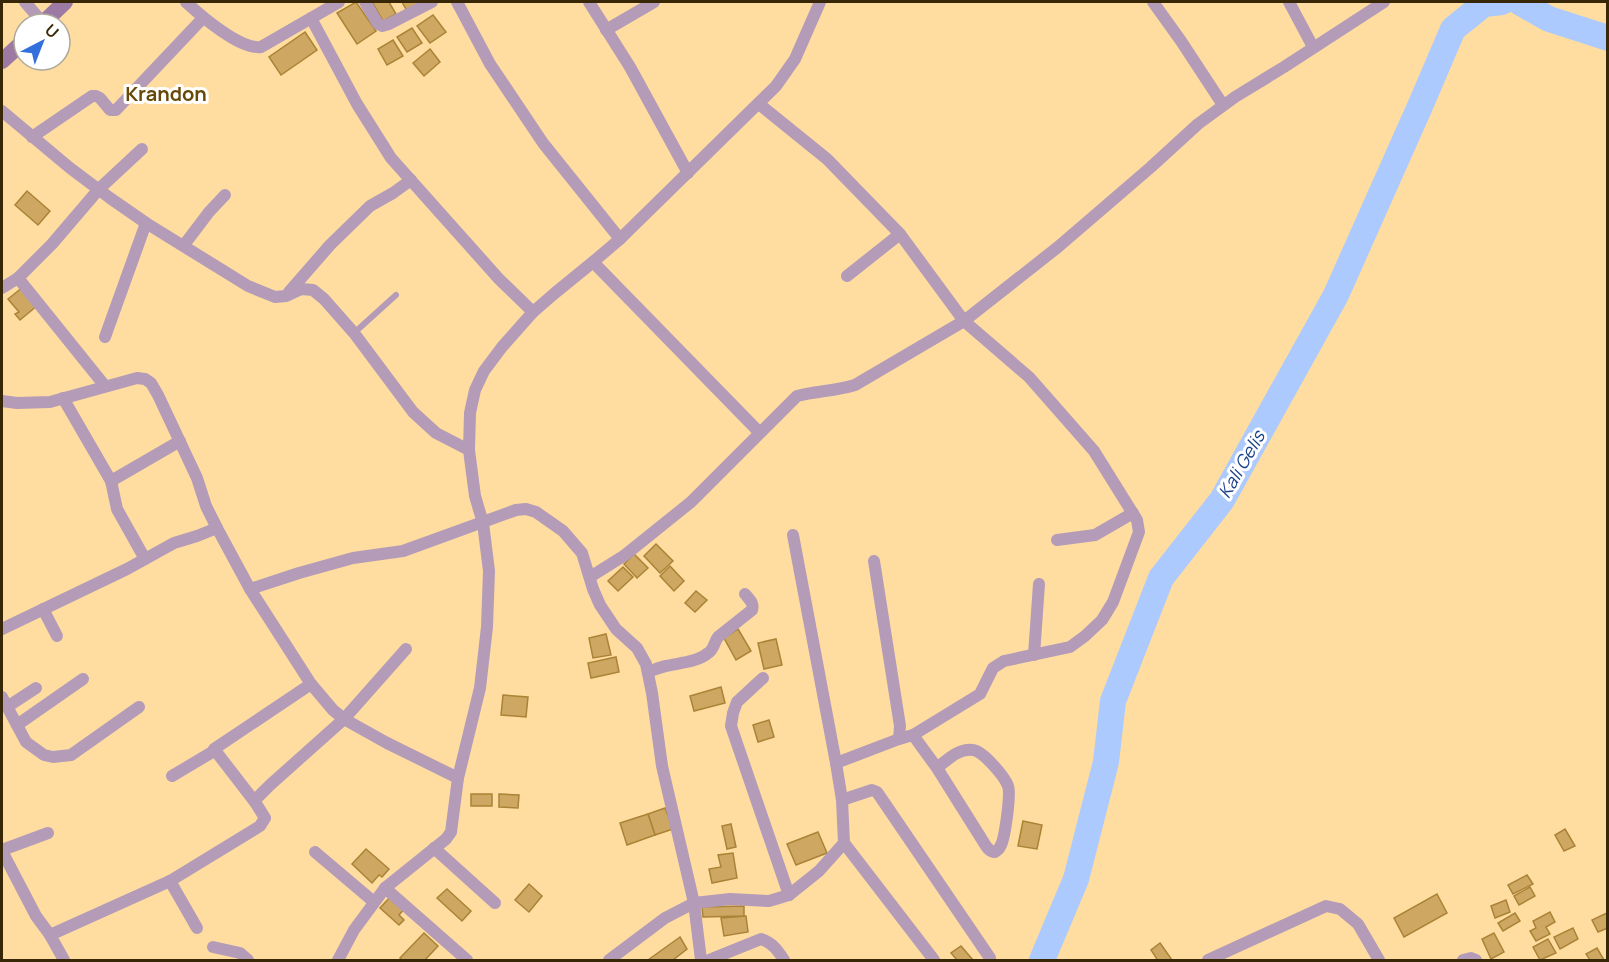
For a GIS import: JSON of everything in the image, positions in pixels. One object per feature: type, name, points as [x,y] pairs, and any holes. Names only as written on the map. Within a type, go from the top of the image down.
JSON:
[{"type":"street","points":[[186,2],[203,18],[238,41],[255,48],[261,47],[339,2]]},
{"type":"street","points":[[365,2],[378,24],[382,26],[432,2]]},
{"type":"street","points":[[457,2],[490,64],[543,143],[620,239]]},
{"type":"street","points":[[589,2],[630,68],[688,173]]},
{"type":"street","points":[[606,30],[654,2]]},
{"type":"street","points":[[354,960],[341,956],[354,930],[374,902],[385,888],[446,839],[451,832],[458,778],[480,688],[487,627],[489,572],[483,523],[475,495],[469,450],[470,413],[475,390],[484,370],[533,312],[620,239],[776,86],[795,59],[820,2]]},
{"type":"street","points":[[1153,2],[1222,105]]},
{"type":"street","points":[[1289,2],[1313,47]]},
{"type":"street","points":[[590,577],[625,555],[691,502],[797,396],[855,385],[964,321],[1058,247],[1222,105],[1384,2]]},
{"type":"street","points":[[32,137],[92,96],[100,98],[110,110],[116,110],[203,18]]},
{"type":"street","points":[[311,18],[369,124],[391,158],[499,279],[533,312]]},
{"type":"street","points":[[759,104],[827,159],[900,234],[964,321],[1029,377],[1094,451],[1137,520],[1139,532],[1113,602],[1102,620],[1085,636],[1070,647],[1004,661],[993,668],[980,694],[913,735],[836,763]]},
{"type":"street","points":[[2,111],[70,168],[146,223],[249,286],[275,297],[286,296],[301,290],[313,290],[354,333],[413,412],[436,433],[469,450]]},
{"type":"street","points":[[2,288],[18,278],[99,189],[142,149]]},
{"type":"street","points":[[286,296],[330,245],[370,206],[411,180]]},
{"type":"street","points":[[184,245],[225,195]]},
{"type":"street","points":[[105,337],[146,223]]},
{"type":"street","points":[[847,276],[900,234]]},
{"type":"street","points":[[593,262],[759,432]]},
{"type":"street","points":[[18,278],[105,386]]},
{"type":"street","points":[[2,401],[50,402],[137,378],[151,383],[197,478],[206,506],[250,589],[311,684],[333,710],[344,719],[458,778]]},
{"type":"street","points":[[63,398],[111,481],[117,509],[145,559]]},
{"type":"street","points":[[111,481],[180,441]]},
{"type":"street","points":[[250,589],[353,558],[403,551],[516,510],[526,509],[536,512],[563,531],[582,553],[600,605],[616,628],[637,648],[646,663],[662,766],[694,903],[701,960]]},
{"type":"street","points":[[1058,540],[1095,535],[1132,513]]},
{"type":"street","points":[[2,629],[174,543],[218,528]]},
{"type":"street","points":[[793,535],[836,763],[842,800],[844,843],[934,960]]},
{"type":"street","points":[[874,561],[900,726],[899,740]]},
{"type":"street","points":[[1034,655],[1039,584]]},
{"type":"street","points":[[648,672],[711,652],[718,637],[752,610],[752,601],[745,594]]},
{"type":"street","points":[[43,609],[57,636]]},
{"type":"street","points":[[255,802],[270,785],[344,719],[405,649]]},
{"type":"street","points":[[763,678],[737,702],[731,726],[789,895]]},
{"type":"street","points":[[17,725],[83,679]]},
{"type":"street","points":[[172,776],[214,751],[216,747],[311,684]]},
{"type":"street","points":[[36,688],[4,702],[26,742],[44,755],[53,758],[71,755],[139,708]]},
{"type":"street","points":[[913,735],[937,768],[988,849],[995,852],[1003,840],[1009,801],[1009,790],[1005,779],[983,754],[975,750],[960,751],[937,768]]},
{"type":"street","points":[[50,935],[170,881],[260,826],[265,818],[214,751]]},
{"type":"street","points":[[842,800],[872,790],[877,792],[990,958]]},
{"type":"street","points":[[48,833],[2,850],[36,916],[64,960]]},
{"type":"street","points":[[609,960],[665,918],[694,903],[730,899],[769,901],[789,895],[819,870],[844,843]]},
{"type":"street","points":[[434,848],[495,903]]},
{"type":"street","points":[[315,852],[374,902]]},
{"type":"street","points":[[170,881],[197,928]]},
{"type":"street","points":[[385,888],[467,960]]},
{"type":"street","points":[[1208,960],[1326,906],[1340,909],[1359,924],[1379,960]]},
{"type":"street","points":[[709,960],[761,939],[768,941],[784,960]]},
{"type":"street","points":[[213,947],[240,953],[248,960]]},
{"type":"street","points":[[1463,960],[1471,958],[1476,960]]},
{"type":"lane","points":[[354,333],[396,295]]},
{"type":"building","points":[[356,2],[376,31],[357,44],[337,13]]},
{"type":"building","points":[[372,2],[389,2],[396,14],[383,21]]},
{"type":"building","points":[[402,2],[423,2],[407,11]]},
{"type":"building","points":[[433,15],[446,32],[430,43],[417,26]]},
{"type":"building","points":[[412,28],[422,43],[407,52],[397,37]]},
{"type":"building","points":[[305,32],[317,50],[281,75],[269,57]]},
{"type":"building","points":[[393,40],[403,56],[387,65],[378,49]]},
{"type":"building","points":[[430,49],[440,62],[424,76],[413,63]]},
{"type":"building","points":[[27,191],[50,211],[38,225],[15,205]]},
{"type":"building","points":[[23,287],[38,305],[20,320],[15,314],[19,312],[8,299]]},
{"type":"building","points":[[656,544],[673,561],[660,573],[644,556]]},
{"type":"building","points":[[634,554],[648,568],[637,578],[624,564]]},
{"type":"building","points":[[670,566],[684,581],[674,591],[660,576]]},
{"type":"building","points":[[623,567],[633,577],[618,591],[608,581]]},
{"type":"building","points":[[696,591],[707,600],[695,612],[685,603]]},
{"type":"building","points":[[738,629],[751,651],[736,660],[724,638]]},
{"type":"building","points":[[606,634],[611,655],[593,658],[589,638]]},
{"type":"building","points":[[776,639],[782,665],[764,669],[758,643]]},
{"type":"building","points":[[616,657],[619,672],[591,678],[588,663]]},
{"type":"building","points":[[721,687],[725,703],[694,711],[690,696]]},
{"type":"building","points":[[503,695],[528,697],[526,717],[501,715]]},
{"type":"building","points":[[769,720],[774,737],[758,742],[753,725]]},
{"type":"building","points":[[471,794],[492,794],[492,806],[471,806]]},
{"type":"building","points":[[499,794],[519,795],[518,808],[499,807]]},
{"type":"building","points":[[665,808],[673,829],[655,835],[648,814]]},
{"type":"building","points":[[648,814],[655,835],[627,845],[620,823]]},
{"type":"building","points":[[1023,821],[1042,825],[1037,849],[1018,846]]},
{"type":"building","points":[[731,824],[736,847],[727,849],[722,826]]},
{"type":"building","points":[[1565,829],[1575,846],[1564,851],[1555,835]]},
{"type":"building","points":[[818,832],[827,853],[796,865],[787,844]]},
{"type":"building","points":[[366,849],[389,869],[372,883],[352,864]]},
{"type":"building","points":[[733,853],[737,878],[712,883],[709,869],[721,867],[718,855]]},
{"type":"building","points":[[1527,875],[1533,884],[1513,894],[1508,885]]},
{"type":"building","points":[[529,884],[542,896],[529,912],[515,900]]},
{"type":"building","points":[[1530,887],[1535,896],[1519,905],[1514,896]]},
{"type":"building","points":[[447,889],[471,911],[462,921],[437,898]]},
{"type":"building","points":[[1437,894],[1447,913],[1404,937],[1394,918]]},
{"type":"building","points":[[392,895],[405,908],[399,915],[404,920],[399,925],[380,908]]},
{"type":"building","points":[[1506,900],[1510,912],[1495,918],[1491,906]]},
{"type":"building","points":[[744,906],[744,916],[703,917],[702,907]]},
{"type":"building","points":[[1550,912],[1555,922],[1546,927],[1550,934],[1536,941],[1530,931],[1536,928],[1533,921]]},
{"type":"building","points":[[1515,913],[1520,921],[1503,931],[1498,923]]},
{"type":"building","points":[[1607,913],[1608,928],[1598,932],[1592,920]]},
{"type":"building","points":[[746,916],[748,932],[724,936],[721,918]]},
{"type":"building","points":[[1573,928],[1578,939],[1560,949],[1554,937]]},
{"type":"building","points":[[424,933],[438,946],[425,960],[402,960],[400,958]]},
{"type":"building","points":[[1494,933],[1504,952],[1491,959],[1482,939]]},
{"type":"building","points":[[680,937],[687,949],[673,960],[648,960]]},
{"type":"building","points":[[1548,939],[1556,953],[1540,960],[1533,947]]},
{"type":"building","points":[[1160,943],[1172,960],[1155,960],[1157,959],[1151,950]]},
{"type":"building","points":[[961,946],[973,960],[957,960],[951,953]]},
{"type":"building","points":[[1597,948],[1604,960],[1590,960],[1586,954]]},
{"type":"waterway","name":"Kali Gelis","points":[[1042,960],[1076,879],[1106,762],[1113,701],[1161,578],[1222,500],[1336,295],[1453,29],[1484,4],[1502,2]]},
{"type":"waterway","name":"Kali Gelis","points":[[1519,2],[1549,19],[1608,38]]},
{"type":"district","name":"Krandon","points":[[166,93]]}]
